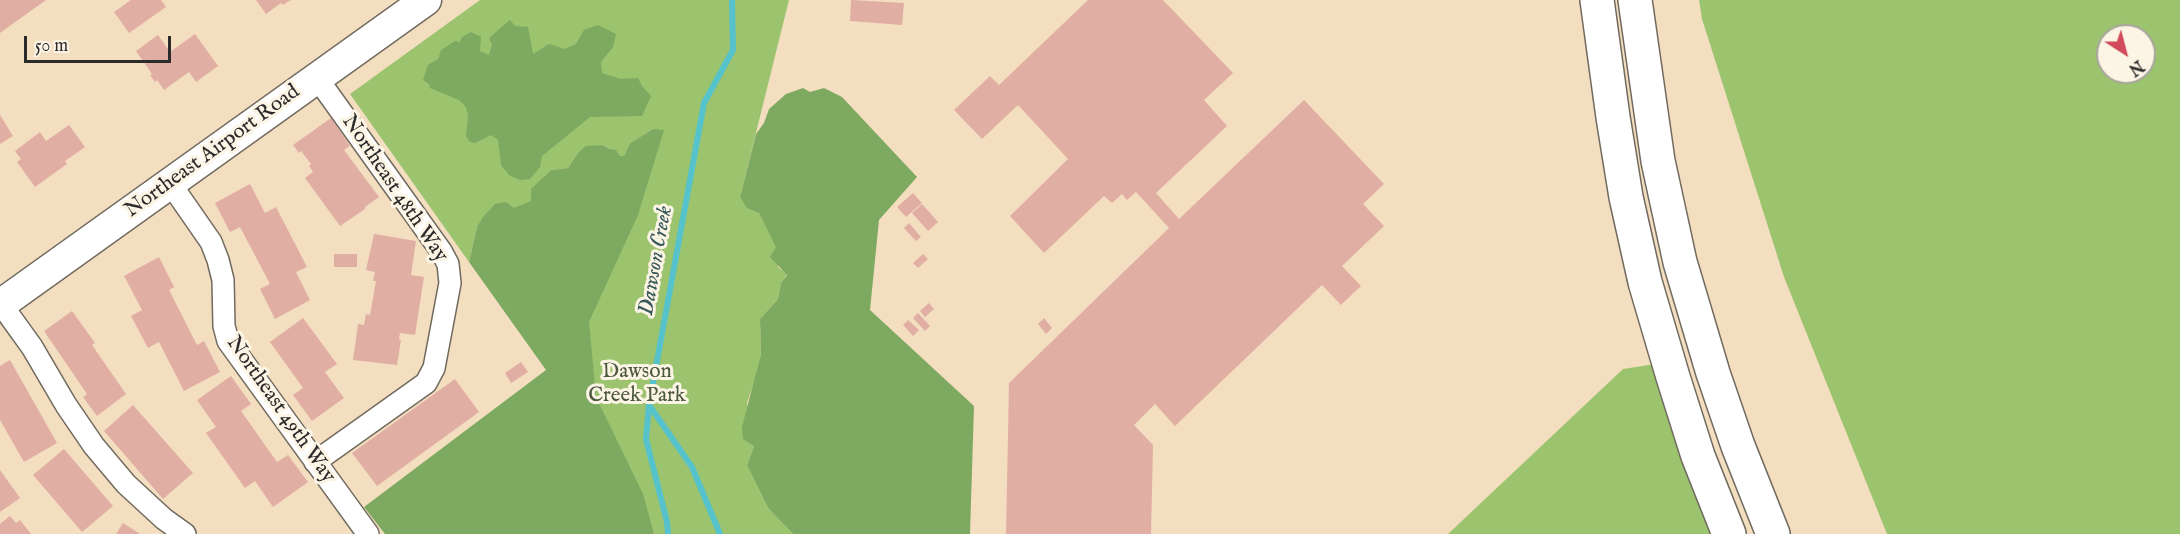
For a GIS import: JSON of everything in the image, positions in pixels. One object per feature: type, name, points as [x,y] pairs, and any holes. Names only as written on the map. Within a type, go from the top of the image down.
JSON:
[{"type":"main road","points":[[1597,0],[1612,117],[1626,197],[1646,282],[1698,456],[1729,534]]},
{"type":"main road","points":[[1635,0],[1658,160],[1680,262],[1696,322],[1720,394],[1773,534]]},
{"type":"street","name":"Northeast Airport Road","points":[[0,304],[317,78],[395,9],[426,0]]},
{"type":"street","name":"Northeast 48th Way","points":[[315,462],[426,383],[434,368],[450,283],[448,264],[441,251],[317,78]]},
{"type":"street","name":"Northeast 49th Way","points":[[170,183],[211,242],[218,260],[223,280],[224,326],[228,341],[368,534]]},
{"type":"street","points":[[0,304],[32,347],[66,405],[94,446],[126,484],[164,519],[185,534]]},
{"type":"green space","name":"Dawson Creek Park","points":[[480,0],[789,0],[740,197],[748,208],[759,213],[777,247],[778,267],[787,274],[781,283],[778,299],[760,319],[761,354],[747,403],[754,446],[747,465],[768,508],[793,534],[654,534],[573,408],[574,311],[653,129],[630,143],[624,156],[620,156],[603,145],[578,153],[568,168],[551,170],[532,189],[532,201],[477,227],[469,262],[350,94]]},
{"type":"green space","points":[[1699,0],[2180,0],[2180,534],[1887,534],[1784,277],[1702,19]]},
{"type":"green space","points":[[510,20],[515,26],[528,27],[533,54],[549,44],[565,49],[576,44],[584,30],[598,25],[616,34],[613,47],[601,62],[602,73],[621,79],[638,78],[651,96],[642,116],[590,117],[542,156],[540,167],[530,179],[520,180],[509,175],[501,165],[498,140],[491,135],[475,143],[470,142],[466,136],[468,116],[466,107],[459,100],[430,88],[429,84],[423,80],[428,65],[438,59],[441,50],[455,41],[460,42],[462,37],[471,32],[481,37],[480,51],[489,55],[492,45],[489,38]]},
{"type":"green space","points":[[803,88],[810,92],[824,88],[842,97],[917,177],[879,220],[870,310],[974,406],[970,534],[793,534],[768,508],[747,465],[754,446],[743,439],[742,427],[761,354],[760,319],[778,299],[781,283],[787,275],[770,257],[776,247],[759,213],[747,208],[740,197],[756,134],[764,123],[769,109],[786,94]]},
{"type":"green space","points":[[653,129],[664,130],[638,215],[589,322],[596,397],[643,494],[654,534],[385,534],[364,507],[546,370],[469,262],[477,227],[483,217],[495,204],[506,202],[514,208],[531,201],[531,189],[551,170],[568,168],[586,146],[603,145],[616,150],[620,156],[624,156],[630,143]]},
{"type":"green space","points":[[1655,364],[1718,534],[1448,534],[1623,369]]},
{"type":"building","points":[[0,0],[46,0],[0,33]]},
{"type":"building","points":[[131,0],[161,0],[166,7],[129,33],[114,12]]},
{"type":"building","points":[[256,0],[291,0],[283,5],[281,3],[266,14]]},
{"type":"building","points":[[851,0],[904,3],[902,25],[850,21]]},
{"type":"building","points":[[1088,0],[1163,0],[1233,73],[1204,100],[1227,126],[1156,193],[1179,219],[1304,100],[1384,184],[1363,204],[1384,226],[1342,266],[1361,286],[1341,305],[1322,285],[1175,426],[1155,404],[1134,425],[1153,445],[1151,534],[1006,534],[1009,383],[1169,228],[1136,192],[1127,200],[1122,194],[1112,203],[1104,196],[1044,253],[1010,216],[1068,159],[1018,105],[982,139],[954,110],[990,76],[999,85]]},
{"type":"building","points":[[195,34],[218,66],[196,82],[189,72],[164,90],[157,80],[155,82],[136,51],[158,35],[170,52]]},
{"type":"building","points":[[0,115],[13,136],[0,144]]},
{"type":"building","points":[[331,118],[350,146],[344,150],[379,197],[340,226],[305,178],[313,172],[309,166],[311,164],[293,145]]},
{"type":"building","points":[[69,125],[85,147],[65,161],[67,164],[35,187],[17,162],[21,159],[15,151],[40,132],[46,141]]},
{"type":"building","points":[[250,184],[265,213],[276,207],[307,267],[296,272],[310,300],[275,319],[260,289],[270,284],[240,227],[230,232],[215,203]]},
{"type":"building","points":[[913,193],[922,203],[906,217],[897,207]]},
{"type":"building","points":[[922,204],[938,222],[928,231],[912,213]]},
{"type":"building","points":[[909,223],[921,237],[916,241],[904,228]]},
{"type":"building","points":[[374,234],[416,241],[411,275],[424,277],[415,335],[400,333],[397,365],[353,360],[358,324],[364,325],[366,314],[370,315],[376,281],[373,281],[375,272],[366,270]]},
{"type":"building","points":[[334,254],[357,254],[357,267],[334,267]]},
{"type":"building","points":[[923,254],[928,259],[918,268],[913,263]]},
{"type":"building","points":[[159,257],[174,287],[169,290],[197,345],[204,341],[220,372],[184,391],[159,342],[148,348],[131,316],[142,310],[124,276]]},
{"type":"building","points":[[929,303],[934,309],[925,317],[920,311]]},
{"type":"building","points":[[72,311],[95,343],[92,345],[126,394],[97,416],[83,397],[87,394],[44,331]]},
{"type":"building","points":[[918,313],[930,326],[925,331],[913,318]]},
{"type":"building","points":[[303,318],[337,364],[325,372],[344,398],[312,421],[293,395],[303,388],[270,342]]},
{"type":"building","points":[[1044,318],[1052,328],[1046,334],[1038,324]]},
{"type":"building","points":[[908,320],[919,330],[913,336],[903,325]]},
{"type":"building","points":[[10,360],[57,443],[24,462],[0,420],[0,366]]},
{"type":"building","points":[[521,362],[528,372],[511,383],[505,373]]},
{"type":"building","points":[[231,376],[251,404],[241,411],[277,462],[288,455],[308,482],[273,507],[255,481],[245,488],[206,433],[216,427],[197,400]]},
{"type":"building","points":[[455,379],[479,412],[377,486],[352,453]]},
{"type":"building","points":[[133,405],[193,473],[163,499],[104,431]]},
{"type":"building","points":[[64,449],[113,506],[82,532],[33,475]]},
{"type":"building","points":[[0,470],[20,498],[0,512]]},
{"type":"building","points":[[10,516],[16,523],[20,520],[31,534],[0,534],[0,524]]},
{"type":"building","points":[[123,523],[140,534],[116,534]]},
{"type":"waterway","name":"Dawson Creek","points":[[668,534],[646,439],[649,405],[704,103],[733,50],[732,0]]},
{"type":"waterway","points":[[649,405],[692,467],[720,534]]}]
